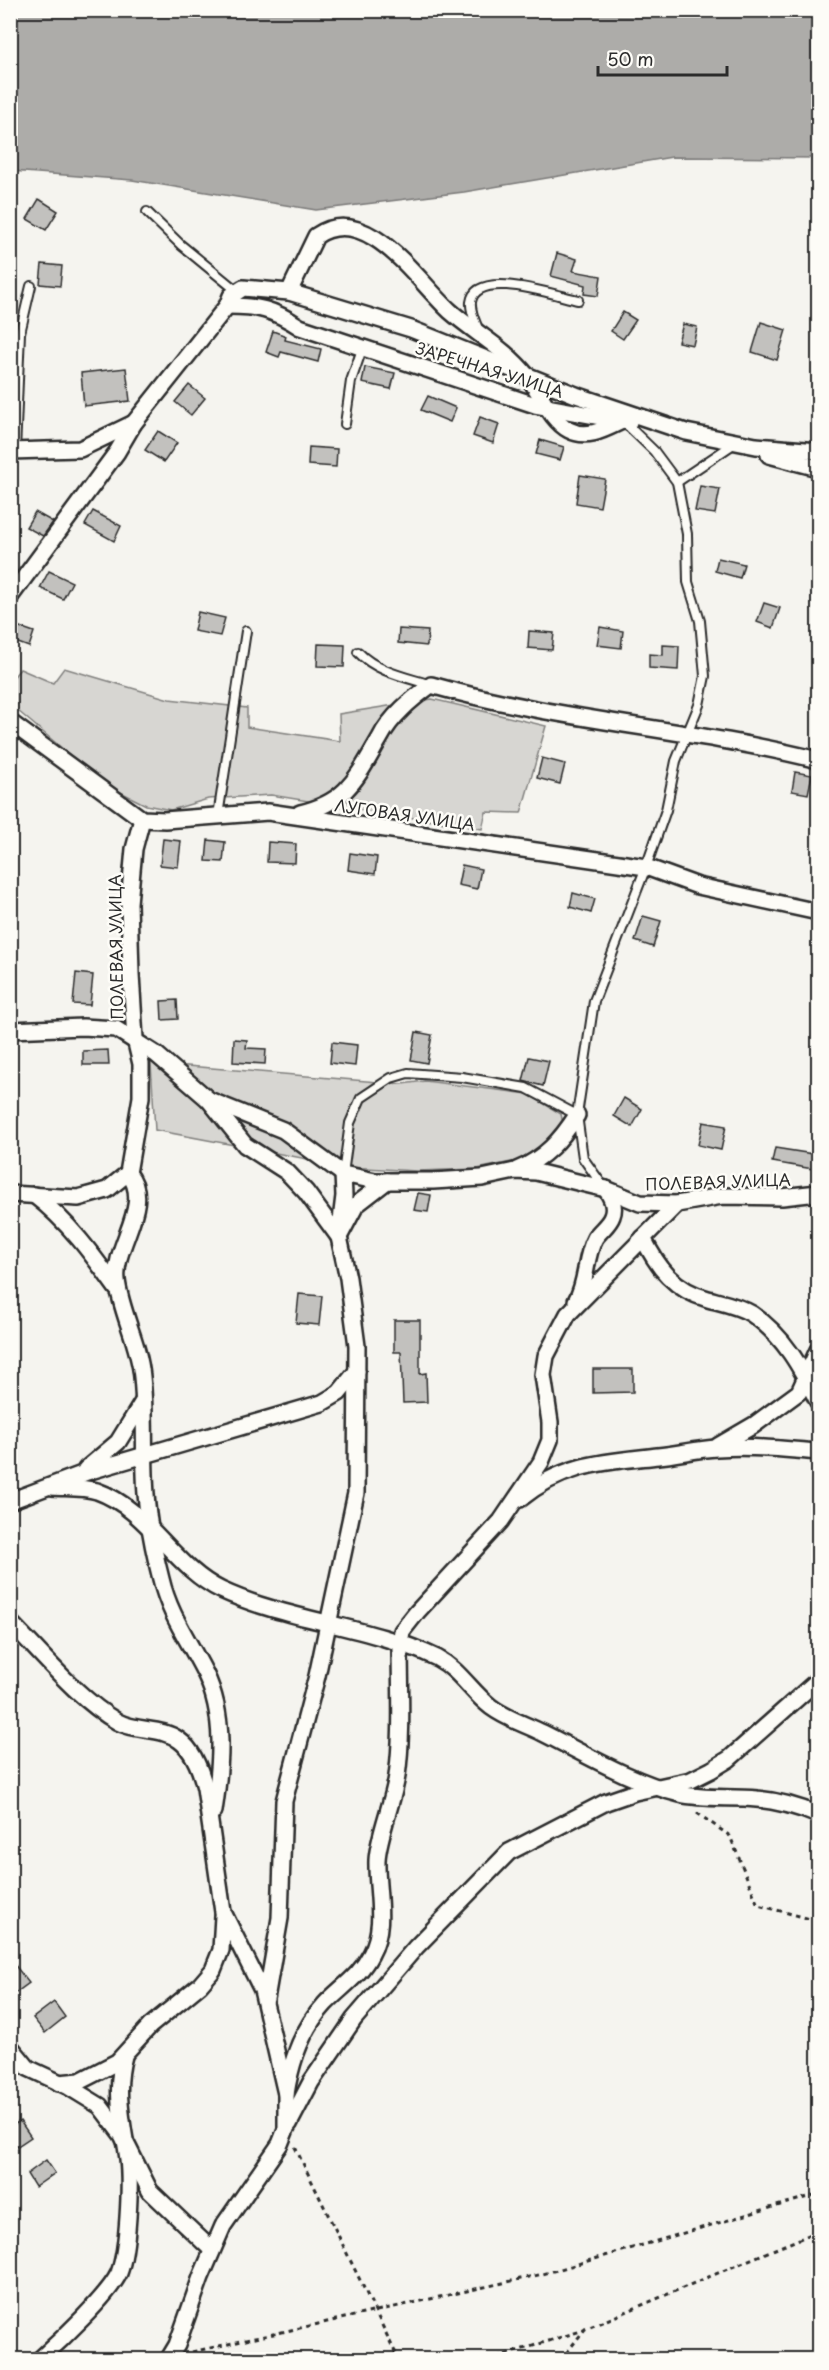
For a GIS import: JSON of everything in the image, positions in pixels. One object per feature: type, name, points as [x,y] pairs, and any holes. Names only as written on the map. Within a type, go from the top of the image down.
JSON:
[{"type":"street","points":[[289,292],[316,236],[336,227],[365,231],[404,262],[449,310],[507,355],[527,376],[549,408]]},
{"type":"street","points":[[10,597],[111,461],[134,423],[227,306],[231,296],[243,288],[289,292],[411,329],[627,418]]},
{"type":"street","name":"ЗАРЕЧНАЯ УЛИЦА","points":[[227,306],[255,306],[280,314],[300,327],[362,349],[549,408],[627,418],[819,468]]},
{"type":"street","points":[[13,451],[80,448],[134,423]]},
{"type":"street","points":[[686,432],[756,446],[819,451]]},
{"type":"street","points":[[292,815],[320,809],[348,789],[360,774],[380,737],[393,719],[413,698],[431,685],[548,713],[687,732],[819,760]]},
{"type":"street","points":[[10,722],[142,819]]},
{"type":"street","name":"ЛУГОВАЯ УЛИЦА","points":[[142,819],[268,812],[292,815],[646,867],[698,886],[819,912]]},
{"type":"street","name":"ПОЛЕВАЯ УЛИЦА","points":[[128,1173],[141,1097],[141,1064],[135,1039],[129,903],[134,849],[142,819]]},
{"type":"street","name":"ПОЛЕВАЯ УЛИЦА","points":[[10,1030],[83,1027],[116,1029],[135,1039],[209,1100],[284,1130],[343,1174],[387,1181],[472,1178],[514,1171],[536,1172],[606,1189],[640,1203],[676,1204],[722,1196],[782,1197],[819,1193]]},
{"type":"street","points":[[209,1100],[244,1145],[287,1172],[306,1192],[339,1237]]},
{"type":"street","name":"ПОЛЕВАЯ УЛИЦА","points":[[514,1171],[530,1164],[554,1146],[577,1115]]},
{"type":"street","points":[[10,1194],[78,1198],[107,1190],[128,1173],[134,1180],[137,1197],[120,1255],[116,1279],[136,1345],[144,1397],[146,1497],[168,1602],[183,1636],[205,1673],[214,1699],[220,1754],[212,1826]]},
{"type":"street","points":[[266,2005],[280,1917],[284,1802],[328,1625],[356,1493],[357,1371],[350,1290],[339,1237],[344,1196],[343,1174]]},
{"type":"street","points":[[339,1237],[356,1205],[373,1189],[387,1181]]},
{"type":"street","points":[[286,2129],[286,2094],[290,2071],[310,2021],[326,2002],[362,1970],[377,1940],[380,1897],[377,1859],[391,1811],[398,1773],[402,1631],[509,1509],[541,1462],[550,1440],[550,1422],[543,1375],[546,1356],[583,1288],[589,1254],[596,1237],[612,1217],[612,1200],[606,1189]]},
{"type":"street","points":[[34,1195],[52,1208],[92,1252],[120,1293]]},
{"type":"street","points":[[568,1314],[676,1204]]},
{"type":"street","points":[[643,1238],[666,1277],[684,1290],[750,1313],[787,1347],[819,1402]]},
{"type":"street","points":[[716,1448],[778,1409],[799,1392],[819,1350]]},
{"type":"street","points":[[10,1501],[144,1455],[331,1400],[357,1371]]},
{"type":"street","points":[[74,1478],[118,1442],[135,1417],[144,1397]]},
{"type":"street","points":[[509,1509],[529,1492],[574,1467],[716,1448],[758,1447],[819,1452]]},
{"type":"street","points":[[52,1487],[96,1491],[129,1510],[187,1566],[221,1590],[296,1617],[423,1652],[454,1669],[488,1706],[508,1719],[526,1725],[626,1774],[681,1794],[756,1799],[787,1804],[819,1815]]},
{"type":"street","points":[[10,1622],[71,1683],[112,1718],[140,1730],[179,1740],[202,1773],[212,1826],[215,1870],[223,1912],[221,1950],[213,1970],[192,1992],[150,2026],[124,2056],[99,2073],[80,2080],[59,2083]]},
{"type":"street","points":[[170,2358],[223,2226],[265,2169],[311,2082],[354,2019],[409,1955],[509,1852],[606,1802],[635,1792],[691,1780],[729,1759],[819,1680]]},
{"type":"street","points":[[223,1912],[245,1952],[266,2005],[286,2094]]},
{"type":"street","points":[[10,2046],[28,2068],[100,2106],[112,2118],[150,2191],[212,2250]]},
{"type":"street","points":[[39,2360],[105,2295],[119,2272],[123,2254],[129,2179],[118,2085],[124,2056]]},
{"type":"lane","points":[[147,212],[181,245],[237,291]]},
{"type":"lane","points":[[480,334],[471,302],[475,293],[495,284],[512,285],[578,300]]},
{"type":"lane","points":[[13,451],[20,333],[31,286]]},
{"type":"lane","points":[[345,424],[351,381],[362,349]]},
{"type":"lane","points":[[606,1189],[583,1158],[577,1115],[594,1001],[666,810],[676,761],[699,705],[705,676],[700,621],[688,582],[687,534],[677,482],[627,418]]},
{"type":"lane","points":[[677,482],[732,445]]},
{"type":"lane","points":[[218,816],[246,631]]},
{"type":"lane","points":[[358,652],[367,661],[387,671],[431,685]]},
{"type":"lane","points":[[343,1174],[350,1123],[361,1098],[391,1078],[408,1073],[462,1077],[526,1088],[577,1115]]},
{"type":"path","points":[[695,1812],[730,1836],[758,1905],[819,1922]]},
{"type":"path","points":[[286,2129],[399,2360]]},
{"type":"path","points":[[170,2358],[543,2274],[819,2194]]},
{"type":"path","points":[[488,2360],[585,2330],[819,2231]]},
{"type":"path","points":[[561,2360],[585,2330]]},
{"type":"shaded area","points":[[10,11],[818,11],[818,158],[672,157],[464,192],[316,210],[132,180],[11,171]]},
{"type":"shaded area","points":[[64,668],[169,699],[247,708],[247,727],[340,741],[339,714],[432,699],[546,726],[521,813],[486,812],[482,829],[271,795],[208,799],[171,810],[146,805],[103,783],[11,705],[11,680],[20,669],[53,683]]},
{"type":"shaded area","points":[[151,1063],[402,1084],[425,1081],[528,1094],[561,1114],[563,1124],[538,1150],[521,1160],[477,1169],[417,1171],[349,1167],[155,1130]]},
{"type":"building","points":[[39,199],[58,211],[46,230],[27,219]]},
{"type":"building","points":[[557,253],[577,259],[573,271],[601,276],[598,296],[584,294],[585,285],[551,276]]},
{"type":"building","points":[[42,264],[62,266],[60,286],[40,284]]},
{"type":"building","points":[[623,312],[636,320],[623,339],[611,331]]},
{"type":"building","points":[[761,322],[786,330],[777,360],[752,352]]},
{"type":"building","points":[[683,324],[697,327],[693,345],[678,342]]},
{"type":"building","points":[[273,331],[286,336],[285,340],[321,349],[318,362],[281,352],[279,357],[266,352]]},
{"type":"building","points":[[365,367],[395,373],[391,389],[362,383]]},
{"type":"building","points":[[126,368],[130,401],[84,406],[81,373]]},
{"type":"building","points":[[189,385],[205,398],[191,415],[175,402]]},
{"type":"building","points":[[428,396],[456,408],[450,422],[421,410]]},
{"type":"building","points":[[480,417],[499,424],[493,443],[473,436]]},
{"type":"building","points":[[158,431],[177,443],[164,462],[145,450]]},
{"type":"building","points":[[540,440],[564,447],[560,460],[536,454]]},
{"type":"building","points":[[309,447],[337,449],[336,467],[308,465]]},
{"type":"building","points":[[580,475],[605,479],[600,507],[576,503]]},
{"type":"building","points":[[700,486],[720,489],[715,514],[695,511]]},
{"type":"building","points":[[93,511],[121,526],[114,541],[85,525]]},
{"type":"building","points":[[35,512],[53,522],[43,536],[26,527]]},
{"type":"building","points":[[718,558],[744,564],[740,578],[715,571]]},
{"type":"building","points":[[49,571],[72,582],[63,599],[40,588]]},
{"type":"building","points":[[764,603],[780,608],[773,628],[757,622]]},
{"type":"building","points":[[198,612],[225,618],[220,636],[194,631]]},
{"type":"building","points":[[14,625],[34,632],[29,647],[10,640]]},
{"type":"building","points":[[600,627],[623,631],[621,648],[597,645]]},
{"type":"building","points":[[399,629],[428,631],[427,646],[398,643]]},
{"type":"building","points":[[529,631],[554,633],[552,650],[528,648]]},
{"type":"building","points":[[318,644],[345,645],[344,667],[317,666]]},
{"type":"building","points":[[663,645],[679,646],[678,670],[649,668],[649,654],[663,655]]},
{"type":"building","points":[[542,758],[565,764],[560,784],[537,778]]},
{"type":"building","points":[[795,772],[812,775],[808,794],[792,791]]},
{"type":"building","points":[[163,839],[181,841],[178,867],[160,865]]},
{"type":"building","points":[[208,840],[225,842],[223,862],[206,861]]},
{"type":"building","points":[[268,842],[296,844],[295,863],[267,862]]},
{"type":"building","points":[[350,853],[377,857],[375,874],[348,870]]},
{"type":"building","points":[[462,865],[481,869],[477,889],[458,885]]},
{"type":"building","points":[[573,893],[595,899],[591,913],[570,907]]},
{"type":"building","points":[[643,916],[661,921],[653,947],[635,941]]},
{"type":"building","points":[[76,973],[93,975],[90,1005],[73,1004]]},
{"type":"building","points":[[177,1000],[178,1019],[162,1020],[161,1001]]},
{"type":"building","points":[[416,1032],[432,1035],[427,1063],[411,1060]]},
{"type":"building","points":[[234,1039],[247,1040],[246,1048],[266,1049],[265,1064],[233,1062]]},
{"type":"building","points":[[332,1042],[357,1045],[355,1066],[330,1063]]},
{"type":"building","points":[[108,1050],[109,1065],[83,1065],[83,1051]]},
{"type":"building","points":[[529,1057],[549,1061],[543,1086],[523,1081]]},
{"type":"building","points":[[624,1098],[642,1109],[632,1127],[614,1116]]},
{"type":"building","points":[[703,1122],[726,1126],[721,1150],[698,1145]]},
{"type":"building","points":[[775,1148],[819,1155],[819,1170],[772,1162]]},
{"type":"building","points":[[418,1193],[431,1195],[428,1212],[414,1210]]},
{"type":"building","points":[[299,1294],[322,1296],[319,1325],[296,1323]]},
{"type":"building","points":[[394,1320],[420,1320],[420,1374],[426,1373],[427,1402],[403,1403],[401,1352],[394,1352]]},
{"type":"building","points":[[593,1369],[633,1369],[633,1392],[593,1393]]},
{"type":"building","points":[[10,1959],[29,1983],[10,1997]]},
{"type":"building","points":[[54,2002],[65,2017],[45,2033],[33,2018]]},
{"type":"building","points":[[20,2121],[31,2137],[10,2151],[10,2127]]},
{"type":"building","points":[[46,2160],[55,2173],[35,2187],[27,2174]]}]
